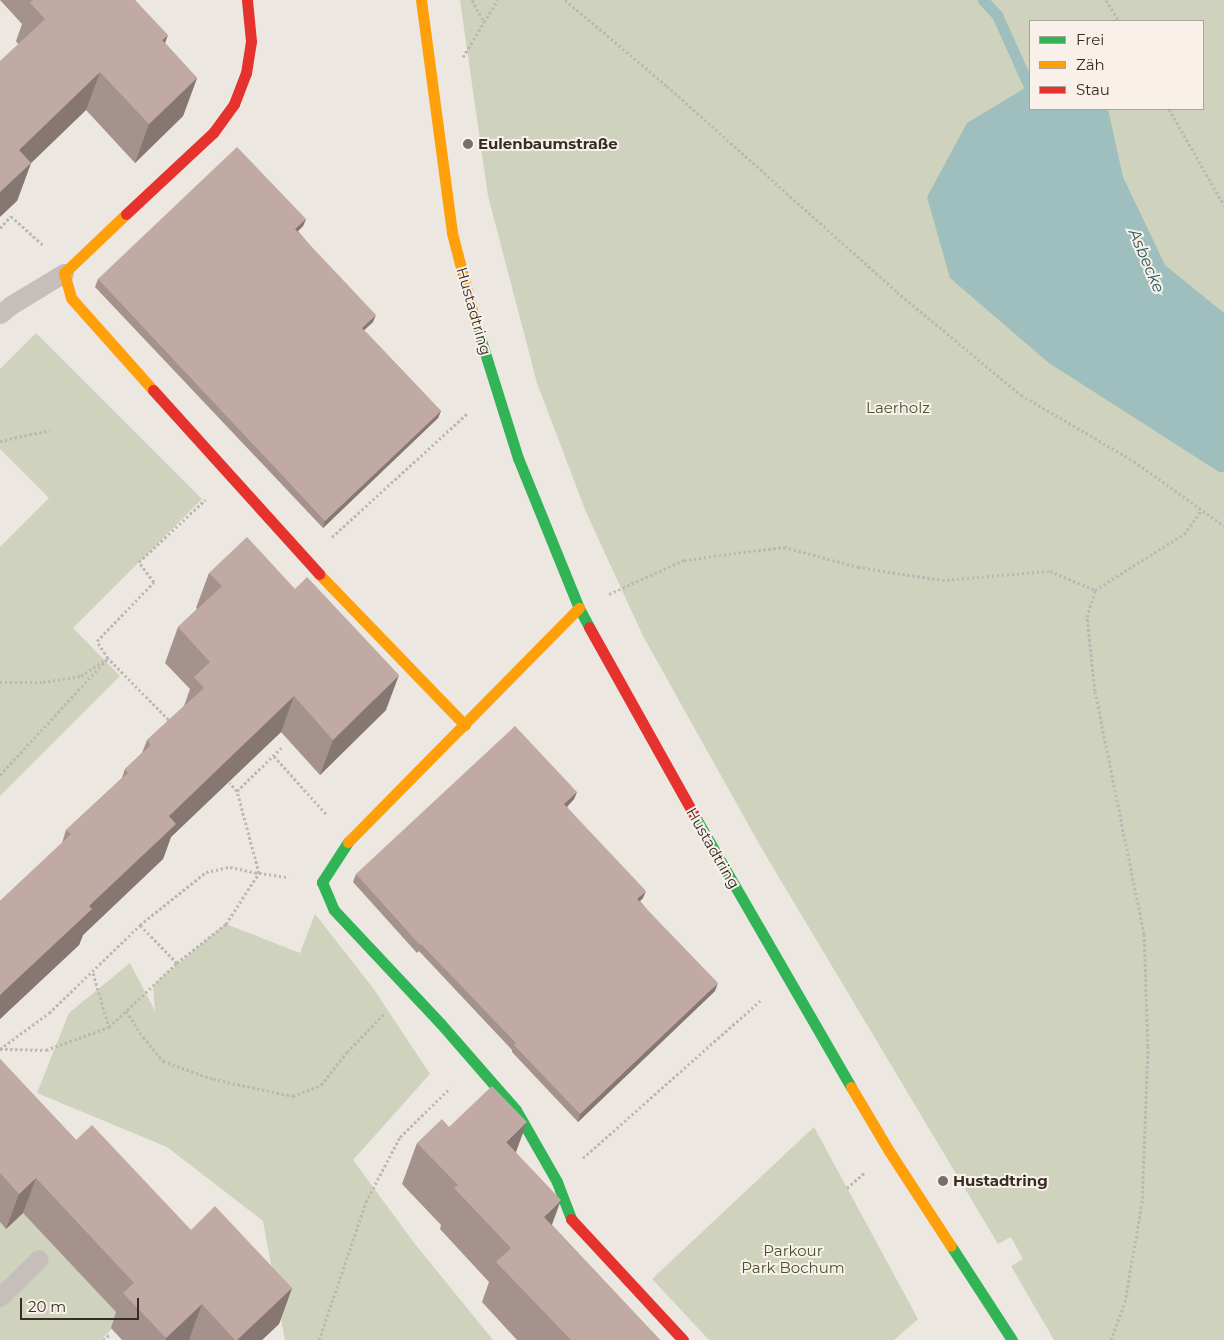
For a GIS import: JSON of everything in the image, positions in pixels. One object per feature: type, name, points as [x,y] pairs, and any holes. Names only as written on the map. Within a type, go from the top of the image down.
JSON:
[{"type":"street","points":[[247,0],[251,41],[246,73],[234,104],[213,133],[64,273],[71,298],[306,562],[465,725]]},
{"type":"street","name":"Hustadtring","points":[[421,0],[452,233],[518,458],[579,608],[786,977],[889,1151],[1012,1340]]},
{"type":"street","points":[[579,608],[349,840],[322,882],[334,910],[441,1024],[516,1110],[557,1182],[571,1220],[683,1340]]},
{"type":"lane","points":[[0,314],[11,305],[64,273]]},
{"type":"lane","points":[[0,1297],[39,1258]]},
{"type":"path","points":[[472,0],[484,22]]},
{"type":"path","points":[[473,41],[498,0]]},
{"type":"path","points":[[565,0],[667,86],[897,292],[1021,395],[1134,461],[1224,526]]},
{"type":"path","points":[[1106,0],[1118,20]]},
{"type":"path","points":[[1170,110],[1224,205]]},
{"type":"path","points":[[0,228],[11,216],[45,247]]},
{"type":"path","points":[[331,538],[496,388]]},
{"type":"path","points":[[0,440],[50,430]]},
{"type":"path","points":[[174,726],[108,658],[97,641],[154,582],[139,562],[198,506]]},
{"type":"path","points":[[1111,1340],[1125,1302],[1142,1203],[1148,1046],[1144,934],[1094,682],[1087,617],[1096,590],[1184,534],[1201,511]]},
{"type":"path","points":[[579,608],[684,560],[784,547],[858,567],[942,580],[1050,571],[1096,590]]},
{"type":"path","points":[[0,682],[43,682],[82,676],[108,658]]},
{"type":"path","points":[[0,775],[108,658]]},
{"type":"path","points":[[237,791],[281,748]]},
{"type":"path","points":[[274,756],[349,840]]},
{"type":"path","points":[[0,1049],[46,1050],[109,1027],[178,963],[226,924],[259,873],[237,791],[230,783]]},
{"type":"path","points":[[0,1049],[49,1012],[140,925],[206,872],[230,867],[322,882]]},
{"type":"path","points":[[140,925],[178,963]]},
{"type":"path","points":[[93,972],[109,1027]]},
{"type":"path","points":[[557,1182],[786,977]]},
{"type":"path","points":[[126,1011],[143,1037],[163,1061],[213,1079],[293,1096],[321,1085],[347,1052],[409,989]]},
{"type":"path","points":[[319,1340],[366,1202],[400,1137],[474,1064]]},
{"type":"path","points":[[104,1340],[109,1335]]},
{"type":"green space","name":"Laerholz","points":[[460,0],[1224,0],[1224,1340],[1054,1340],[1011,1266],[1023,1259],[1011,1237],[998,1244],[762,849],[643,636],[586,512],[537,383],[488,196]]},
{"type":"green space","points":[[36,333],[202,499],[73,628],[120,676],[0,796],[0,547],[49,498],[0,449],[0,369]]},
{"type":"green space","points":[[315,914],[373,988],[430,1074],[353,1160],[415,1244],[493,1340],[285,1340],[263,1221],[167,1147],[37,1093],[69,1013],[130,963],[155,1011],[153,985],[226,924],[300,953]]},
{"type":"green space","name":"Parkour Park Bochum","points":[[814,1127],[918,1319],[894,1340],[709,1340],[652,1279]]},
{"type":"green space","points":[[23,1213],[122,1318],[101,1340],[0,1340],[0,1222]]},
{"type":"water","points":[[1029,86],[1029,110],[1108,110],[1123,177],[1165,265],[1224,313],[1224,472],[1219,472],[1049,363],[950,278],[927,197],[967,123]]},
{"type":"building","points":[[33,0],[135,0],[168,35],[162,40],[197,78],[149,124],[100,72],[19,150],[31,163],[0,192],[0,61],[45,19],[30,3]]},
{"type":"building","points":[[237,147],[306,219],[295,229],[376,315],[362,328],[441,411],[325,521],[98,279]]},
{"type":"building","points":[[247,537],[295,589],[307,577],[399,675],[333,740],[294,696],[169,816],[176,824],[89,906],[92,909],[0,995],[0,901],[71,834],[66,830],[128,773],[125,769],[151,745],[147,740],[204,688],[194,677],[210,662],[178,627],[222,586],[209,573]]},
{"type":"building","points":[[515,726],[577,792],[564,804],[646,891],[637,899],[718,983],[580,1114],[514,1045],[516,1043],[420,945],[356,874]]},
{"type":"building","points":[[0,1059],[76,1140],[92,1125],[191,1230],[215,1206],[292,1288],[237,1340],[202,1304],[166,1338],[123,1293],[134,1283],[36,1178],[19,1194],[0,1173]]},
{"type":"building","points":[[492,1086],[527,1122],[506,1142],[561,1200],[544,1217],[660,1340],[571,1340],[496,1262],[511,1248],[454,1188],[458,1185],[417,1143],[442,1119],[449,1127]]},
{"type":"waterway","name":"Asbecke","points":[[983,0],[997,15],[1029,86]]},
{"type":"traffic: fast","points":[[475,321],[518,458],[579,608],[589,627]]},
{"type":"traffic: fast","points":[[694,815],[851,1087]]},
{"type":"traffic: fast","points":[[348,842],[322,882],[334,910],[441,1024],[516,1110],[557,1182],[571,1219]]},
{"type":"traffic: fast","points":[[951,1246],[1012,1340]]},
{"type":"traffic: slow","points":[[421,0],[452,233],[475,321]]},
{"type":"traffic: slow","points":[[126,214],[64,273],[71,298],[153,390]]},
{"type":"traffic: slow","points":[[319,574],[465,725]]},
{"type":"traffic: slow","points":[[348,842],[579,608]]},
{"type":"traffic: slow","points":[[851,1087],[889,1151],[951,1246]]},
{"type":"traffic: jam","points":[[126,214],[213,133],[234,104],[246,73],[251,41],[247,0]]},
{"type":"traffic: jam","points":[[153,390],[319,574]]},
{"type":"traffic: jam","points":[[589,627],[694,815]]},
{"type":"traffic: jam","points":[[571,1219],[683,1340]]},
{"type":"place","name":"Eulenbaumstraße","points":[[468,144]]},
{"type":"place","name":"Hustadtring","points":[[943,1181]]}]
